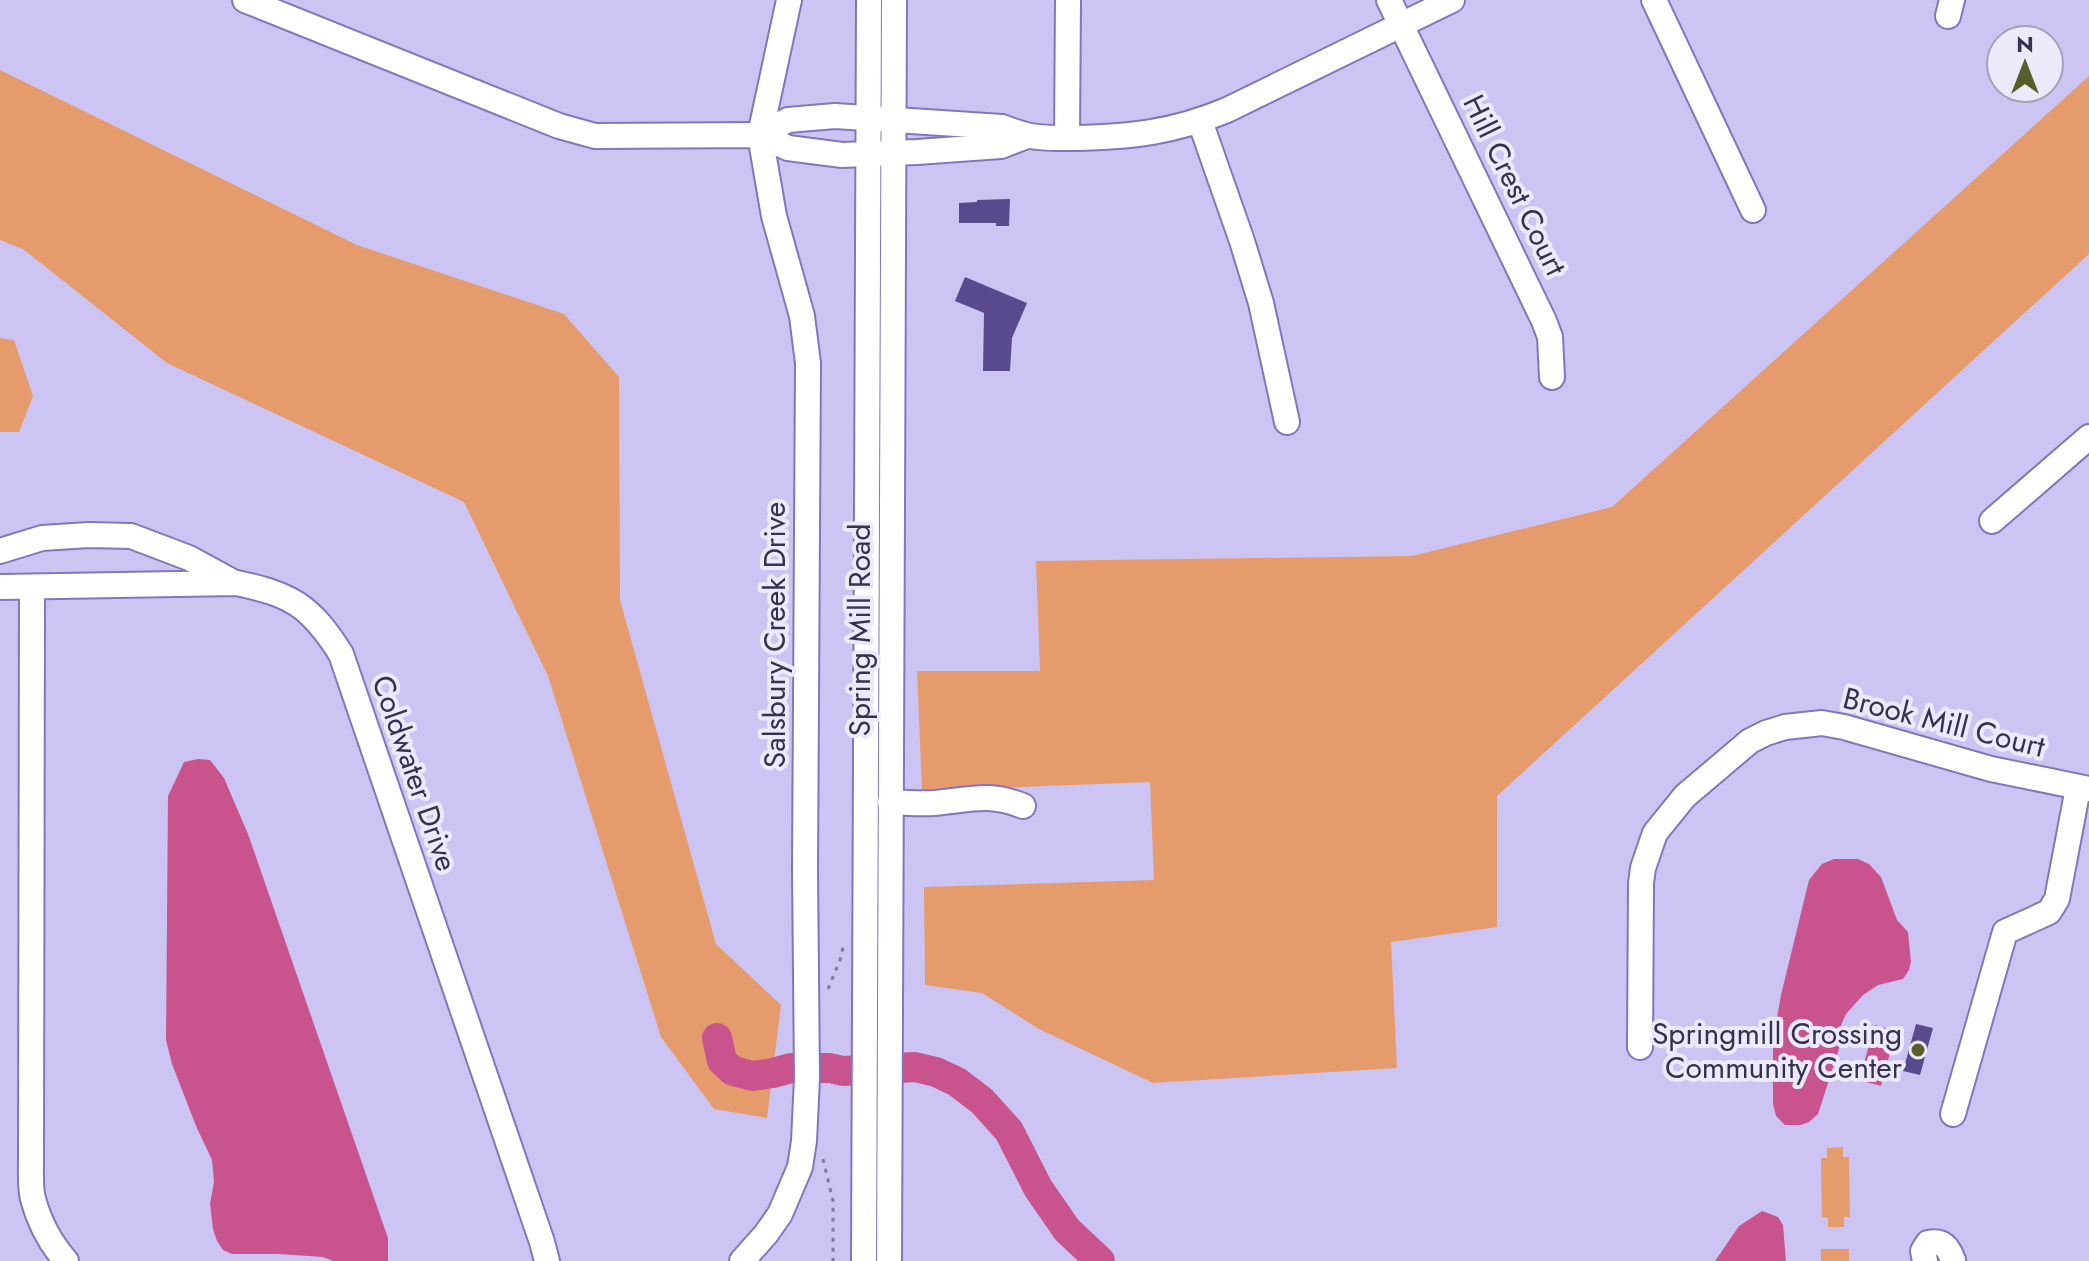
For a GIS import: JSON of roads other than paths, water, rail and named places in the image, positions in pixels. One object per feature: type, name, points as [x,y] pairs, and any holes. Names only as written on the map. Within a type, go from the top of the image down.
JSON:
[{"type":"street","points":[[245,0],[559,126],[595,136],[760,135],[788,148],[842,155],[1001,146],[1027,136]]},
{"type":"street","name":"Salsbury Creek Drive","points":[[742,1261],[780,1214],[800,1167],[807,1078],[808,363],[802,316],[774,216],[760,135],[789,0]]},
{"type":"street","name":"Spring Mill Road","points":[[869,0],[882,119]]},
{"type":"street","name":"Spring Mill Road","points":[[864,1261],[881,153],[894,0]]},
{"type":"street","points":[[1067,138],[1068,0]]},
{"type":"street","name":"Hill Crest Court","points":[[1389,0],[1544,321],[1550,337],[1552,377]]},
{"type":"street","points":[[760,135],[788,120],[835,116],[1002,127],[1027,136],[1067,138],[1136,136],[1162,131],[1227,110],[1452,0]]},
{"type":"street","points":[[1654,0],[1753,210]]},
{"type":"street","points":[[1200,121],[1261,303],[1287,422]]},
{"type":"street","name":"Spring Mill Road","points":[[881,153],[890,802],[889,1261]]},
{"type":"street","points":[[1992,521],[2089,437]]},
{"type":"street","points":[[0,551],[42,538],[131,536],[189,558],[237,583]]},
{"type":"street","name":"Coldwater Drive","points":[[0,587],[237,583],[294,601],[313,615],[327,632],[341,654],[547,1261]]},
{"type":"street","points":[[32,587],[31,1173],[33,1197],[44,1228],[66,1261]]},
{"type":"street","name":"Brook Mill Court","points":[[1640,1047],[1641,883],[1647,854],[1655,833],[1685,796],[1750,741],[1785,727],[1822,723],[1991,769],[2083,788]]},
{"type":"street","points":[[1953,1114],[2005,932],[2049,912],[2057,899],[2083,788]]},
{"type":"street","points":[[890,802],[922,804],[980,797],[1007,799],[1023,806]]},
{"type":"street","points":[[1925,1261],[1923,1251],[1928,1243],[1937,1241],[1948,1247],[1952,1261]]},
{"type":"waterway","points":[[717,1038],[722,1061],[733,1071],[753,1076],[791,1068],[843,1071],[915,1067],[957,1082],[982,1101],[1009,1131],[1038,1188],[1067,1230],[1100,1261]]},
{"type":"place","name":"Springmill Crossing Community Center","points":[[1918,1050]]}]
